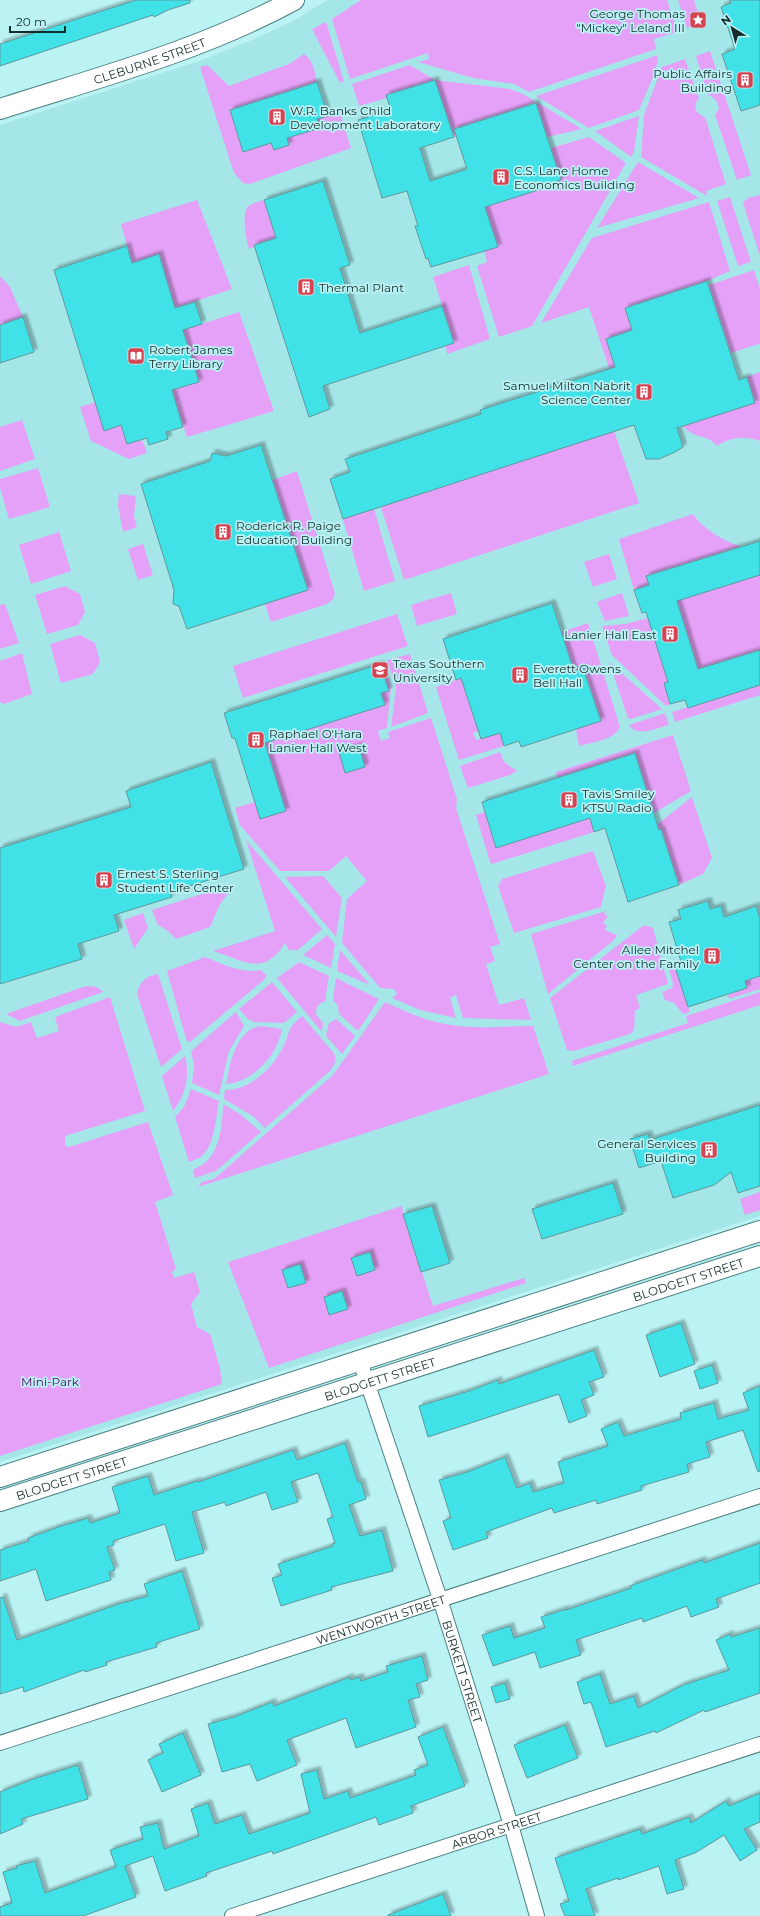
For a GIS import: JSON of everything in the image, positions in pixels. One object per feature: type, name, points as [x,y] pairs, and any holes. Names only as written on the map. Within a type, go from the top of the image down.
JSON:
[{"type":"main road","name":"CLEBURNE STREET","points":[[0,109],[194,45],[255,21],[294,0]]},
{"type":"main road","name":"BLODGETT STREET","points":[[0,1477],[760,1232]]},
{"type":"main road","name":"BLODGETT STREET","points":[[0,1501],[760,1256]]},
{"type":"main road","points":[[666,1262],[674,1284]]},
{"type":"main road","points":[[251,1395],[258,1418]]},
{"type":"street","name":"BURKETT STREET","points":[[360,1361],[366,1383],[440,1599],[511,1825],[537,1916]]},
{"type":"street","name":"WENTWORTH STREET","points":[[0,1743],[760,1496]]},
{"type":"street","name":"ARBOR STREET","points":[[232,1916],[760,1744]]},
{"type":"shaded area","name":"Texas Southern University","points":[[328,0],[760,0],[760,1216],[0,1462],[0,125],[202,60],[252,40],[291,22]]},
{"type":"green space","points":[[361,0],[667,0],[678,32],[654,39],[656,49],[529,92],[514,84],[473,78],[418,62],[429,59],[428,53],[350,79],[332,19]]},
{"type":"green space","points":[[678,0],[694,0],[701,23],[687,28]]},
{"type":"green space","points":[[326,22],[344,81],[340,83],[312,29]]},
{"type":"green space","points":[[710,51],[751,175],[737,180],[715,115],[719,108],[714,98],[708,95],[696,56]]},
{"type":"green space","points":[[304,54],[312,63],[317,82],[230,110],[243,152],[271,143],[274,150],[289,145],[287,138],[319,128],[317,119],[340,112],[351,148],[250,184],[243,183],[234,173],[200,67],[207,65],[229,86],[289,64]]},
{"type":"green space","points":[[658,55],[656,70],[639,110],[589,128],[536,96]]},
{"type":"green space","points":[[685,59],[699,98],[695,107],[699,114],[705,117],[726,184],[706,191],[707,196],[641,157],[644,115],[662,67]]},
{"type":"green space","points":[[410,65],[435,80],[387,95],[387,98],[359,106],[352,84]]},
{"type":"green space","points":[[435,80],[510,89],[523,94],[582,129],[547,137],[536,102],[527,105],[528,108],[520,108],[508,112],[509,114],[500,114],[454,129],[456,137],[454,137]]},
{"type":"green space","points":[[639,116],[634,152],[631,157],[595,131]]},
{"type":"green space","points":[[589,137],[626,163],[532,326],[499,337],[477,266],[487,262],[484,251],[498,246],[480,191],[499,203],[509,200],[509,198],[557,184],[557,181],[560,180],[551,148]]},
{"type":"green space","points":[[638,162],[699,198],[597,228]]},
{"type":"green space","points":[[760,195],[760,256],[743,203],[748,198]]},
{"type":"green space","points":[[730,197],[751,262],[738,266],[717,201]]},
{"type":"green space","points":[[197,200],[232,289],[175,308],[159,255],[132,263],[121,224]]},
{"type":"green space","points":[[264,200],[276,238],[249,249],[245,228],[247,208],[250,205]]},
{"type":"green space","points":[[709,202],[730,271],[707,281],[625,308],[632,330],[617,371],[600,377],[599,372],[609,368],[589,307],[541,323],[592,238]]},
{"type":"green space","points":[[469,265],[490,339],[447,354],[446,346],[454,343],[433,277]]},
{"type":"green space","points":[[754,270],[760,289],[760,345],[758,344],[731,353],[709,285]]},
{"type":"green space","points":[[0,276],[10,287],[23,317],[0,325]]},
{"type":"green space","points":[[239,312],[274,411],[187,437],[172,390],[199,382],[183,330]]},
{"type":"green space","points":[[760,372],[760,441],[749,438],[738,438],[732,439],[717,446],[709,440],[691,433],[683,426],[747,377]]},
{"type":"green space","points":[[96,402],[104,430],[121,425],[127,444],[142,440],[147,453],[129,459],[91,441],[80,407]]},
{"type":"green space","points":[[22,420],[35,459],[0,471],[0,427]]},
{"type":"green space","points":[[614,431],[639,503],[404,580],[381,507]]},
{"type":"green space","points":[[38,468],[50,507],[9,519],[0,488],[0,479]]},
{"type":"green space","points":[[297,471],[335,593],[333,599],[327,604],[271,622],[265,604],[308,590],[273,480]]},
{"type":"green space","points":[[119,494],[136,496],[134,516],[137,527],[123,532],[118,505]]},
{"type":"green space","points":[[374,509],[395,581],[364,591],[343,519]]},
{"type":"green space","points":[[693,514],[702,524],[715,534],[728,542],[741,546],[647,576],[649,585],[634,590],[619,539]]},
{"type":"green space","points":[[59,532],[71,571],[31,584],[19,545]]},
{"type":"green space","points":[[143,544],[153,575],[138,580],[128,549]]},
{"type":"green space","points":[[609,554],[617,579],[593,587],[584,562]]},
{"type":"green space","points":[[760,575],[760,650],[698,669],[677,601]]},
{"type":"green space","points":[[65,586],[80,594],[85,612],[78,625],[47,634],[35,595]]},
{"type":"green space","points":[[451,593],[457,614],[417,626],[411,605]]},
{"type":"green space","points":[[622,593],[629,616],[605,621],[597,602]]},
{"type":"green space","points":[[5,604],[19,643],[0,649],[0,605]]},
{"type":"green space","points":[[397,614],[408,646],[243,698],[233,666]]},
{"type":"green space","points":[[648,618],[668,682],[664,683],[670,704],[666,706],[612,655],[602,626],[625,624]]},
{"type":"green space","points":[[588,623],[620,727],[608,738],[579,746],[576,729],[601,720],[584,668],[574,671],[561,632]]},
{"type":"green space","points":[[80,635],[95,643],[100,662],[93,674],[61,683],[50,644]]},
{"type":"green space","points":[[22,653],[32,694],[4,704],[0,702],[0,661]]},
{"type":"green space","points":[[410,654],[428,713],[391,727],[396,688],[387,660]]},
{"type":"green space","points":[[384,662],[391,688],[387,728],[378,731],[381,741],[390,738],[388,732],[431,718],[457,799],[456,808],[500,944],[490,947],[495,961],[486,964],[499,1005],[524,998],[531,1020],[463,1018],[456,995],[450,998],[456,1018],[420,1010],[392,998],[397,994],[394,989],[380,988],[342,943],[347,899],[367,881],[346,856],[329,871],[280,871],[240,825],[235,808],[255,802],[260,819],[286,811],[265,743],[385,705],[381,693],[389,691],[380,664]]},
{"type":"green space","points":[[609,662],[662,709],[631,719],[628,718]]},
{"type":"green space","points":[[461,678],[475,723],[485,720],[488,728],[473,733],[476,740],[500,733],[504,746],[459,760],[436,687]]},
{"type":"green space","points":[[760,685],[760,695],[675,722],[672,712]]},
{"type":"green space","points":[[665,713],[669,725],[642,732],[633,729],[629,725]]},
{"type":"green space","points":[[673,735],[691,791],[654,813],[635,753],[557,778],[556,772]]},
{"type":"green space","points":[[500,752],[504,762],[517,771],[510,775],[468,788],[460,766]]},
{"type":"green space","points":[[692,797],[712,858],[703,874],[679,885],[661,829],[645,834]]},
{"type":"green space","points":[[485,812],[496,848],[590,818],[594,832],[492,864],[490,862],[476,815]]},
{"type":"green space","points":[[246,840],[322,929],[298,950],[289,950],[285,943],[277,954],[269,960],[252,964],[213,951],[275,931]]},
{"type":"green space","points":[[593,851],[606,886],[601,907],[514,933],[498,886],[502,879]]},
{"type":"green space","points":[[323,876],[342,898],[336,937],[285,877]]},
{"type":"green space","points":[[227,886],[229,892],[220,904],[210,927],[176,939],[168,931],[158,925],[152,910]]},
{"type":"green space","points":[[606,911],[604,914],[608,916],[603,923],[607,926],[605,930],[617,935],[614,940],[548,994],[531,934]]},
{"type":"green space","points":[[143,913],[148,928],[134,949],[124,920]]},
{"type":"green space","points":[[644,925],[653,928],[668,984],[636,995],[640,1008],[635,1011],[634,1030],[630,1034],[574,1051],[567,1050],[550,998]]},
{"type":"green space","points":[[327,935],[335,944],[331,968],[303,955]]},
{"type":"green space","points":[[340,950],[370,985],[337,971]]},
{"type":"green space","points":[[205,957],[246,971],[261,970],[266,975],[266,978],[190,1042],[187,1041],[185,1035],[167,971]]},
{"type":"green space","points":[[299,962],[329,976],[325,1001],[318,1006],[316,1012],[323,1023],[322,1032],[277,978]]},
{"type":"green space","points":[[675,967],[690,1012],[683,1014],[674,1003],[665,1000],[662,992],[672,988],[673,984],[669,969]]},
{"type":"green space","points":[[158,974],[182,1049],[161,1067],[137,994],[144,980],[150,976]]},
{"type":"green space","points":[[760,977],[760,989],[729,999],[728,995],[747,988],[745,981]]},
{"type":"green space","points":[[336,978],[379,999],[358,1031],[339,1014],[338,1006],[333,1000]]},
{"type":"green space","points":[[272,982],[297,1012],[284,1023],[254,1022],[248,1019],[239,1009]]},
{"type":"green space","points":[[91,986],[99,988],[103,992],[20,1021],[6,1014],[83,987]]},
{"type":"green space","points":[[760,992],[760,1005],[573,1066],[572,1061],[688,1023],[686,1016]]},
{"type":"green space","name":"Mini-Park","points":[[110,997],[145,1111],[65,1136],[65,1146],[69,1147],[148,1122],[173,1195],[155,1202],[176,1269],[172,1272],[174,1278],[194,1272],[200,1292],[191,1304],[197,1327],[210,1334],[220,1368],[222,1384],[0,1456],[0,1022],[16,1027],[31,1022],[37,1038],[59,1031],[55,1017]]},
{"type":"green space","points":[[385,1002],[426,1019],[451,1025],[475,1027],[533,1026],[549,1074],[198,1187],[202,1182],[214,1179],[333,1075]]},
{"type":"green space","points":[[236,1012],[244,1026],[229,1051],[219,1095],[192,1083],[194,1065],[191,1051]]},
{"type":"green space","points":[[302,1016],[333,1052],[336,1059],[335,1063],[331,1070],[265,1128],[254,1117],[224,1099],[225,1090],[244,1086],[252,1082],[268,1069],[280,1053],[291,1027]]},
{"type":"green space","points":[[336,1019],[355,1036],[342,1054],[326,1036],[329,1023]]},
{"type":"green space","points":[[261,1026],[282,1029],[275,1049],[262,1066],[254,1073],[236,1082],[226,1084],[232,1058],[240,1040],[252,1029]]},
{"type":"green space","points":[[185,1056],[187,1070],[186,1085],[181,1098],[173,1111],[162,1076]]},
{"type":"green space","points":[[191,1089],[219,1101],[212,1138],[206,1152],[201,1157],[189,1162],[175,1117],[184,1107]]},
{"type":"green space","points":[[223,1104],[240,1114],[261,1132],[216,1171],[195,1178],[193,1170],[207,1161],[218,1142]]},
{"type":"green space","points":[[760,1192],[760,1210],[745,1215],[740,1199]]},
{"type":"green space","points":[[402,1206],[403,1214],[433,1306],[524,1278],[526,1283],[269,1368],[228,1262]]},
{"type":"building","points":[[136,0],[190,0],[190,3],[168,10],[154,17],[153,15],[0,66],[0,44]]},
{"type":"building","name":"Public Affairs Building","points":[[730,0],[760,0],[760,105],[741,111],[722,54],[735,49],[721,7],[731,3]]},
{"type":"building","name":"C.S. Lane Home Economics Building","points":[[435,80],[454,137],[420,148],[430,181],[467,169],[454,129],[536,103],[561,180],[557,181],[557,184],[485,207],[498,247],[431,267],[428,258],[426,259],[415,226],[418,226],[407,191],[382,198],[358,120],[391,110],[386,95]]},
{"type":"building","name":"W.R. Banks Child Development Laboratory","points":[[317,82],[328,116],[317,119],[320,128],[287,138],[289,145],[274,150],[271,143],[243,152],[230,110]]},
{"type":"building","name":"Thermal Plant","points":[[323,181],[350,265],[340,268],[360,333],[442,306],[454,343],[323,386],[330,409],[309,417],[254,245],[276,238],[264,200]]},
{"type":"building","name":"Robert James Terry Library","points":[[127,246],[132,263],[159,254],[175,308],[195,302],[202,324],[183,330],[199,382],[172,390],[183,427],[166,432],[168,439],[149,445],[147,438],[127,444],[121,425],[104,431],[54,270]]},
{"type":"building","name":"Samuel Milton Nabrit Science Center","points":[[707,281],[739,380],[747,377],[755,403],[677,428],[683,447],[659,459],[646,459],[634,425],[343,519],[330,479],[350,472],[345,459],[481,414],[480,410],[615,367],[606,339],[632,330],[625,308]]},
{"type":"building","points":[[23,317],[34,352],[0,363],[0,325]]},
{"type":"building","name":"Roderick R. Paige Education Building","points":[[261,445],[308,590],[187,629],[179,606],[173,604],[174,590],[141,484],[210,461],[212,453],[226,456]]},
{"type":"building","name":"Lanier Hall East","points":[[760,541],[760,575],[677,601],[698,669],[760,650],[760,685],[688,708],[685,700],[670,704],[664,683],[668,682],[646,612],[642,613],[634,590],[649,585],[646,576]]},
{"type":"building","name":"Everett Owens Bell Hall","points":[[552,603],[574,671],[583,668],[601,721],[521,747],[519,741],[504,746],[500,733],[481,739],[461,678],[456,680],[443,639]]},
{"type":"building","name":"Raphael O'Hara Lanier Hall West","points":[[380,664],[389,691],[381,693],[385,705],[265,743],[286,811],[260,819],[235,738],[232,738],[224,713]]},
{"type":"building","points":[[359,746],[365,767],[345,773],[339,752]]},
{"type":"building","name":"Tavis Smiley KTSU Radio","points":[[635,753],[659,830],[661,829],[679,885],[628,902],[605,828],[594,832],[590,818],[496,848],[482,802]]},
{"type":"building","name":"Ernest S. Sterling Student Life Center","points":[[211,762],[244,869],[170,892],[172,897],[114,915],[119,931],[78,944],[82,959],[0,984],[0,848],[131,807],[126,791]]},
{"type":"building","name":"Allee Mitchel Center on the Family","points":[[708,901],[710,909],[721,906],[724,917],[756,906],[760,918],[760,976],[745,981],[747,988],[688,1007],[675,967],[682,965],[669,922],[681,919],[678,910]]},
{"type":"building","name":"General Services Building","points":[[760,1105],[760,1186],[738,1193],[731,1172],[714,1185],[673,1198],[661,1161],[639,1168],[630,1139],[648,1134],[650,1140]]},
{"type":"building","points":[[613,1183],[623,1214],[542,1239],[532,1209]]},
{"type":"building","points":[[432,1206],[450,1263],[421,1272],[403,1214]]},
{"type":"building","points":[[370,1252],[375,1270],[357,1276],[351,1258]]},
{"type":"building","points":[[300,1264],[306,1283],[288,1288],[282,1270]]},
{"type":"building","points":[[342,1291],[348,1309],[329,1315],[324,1297]]},
{"type":"building","points":[[681,1323],[695,1364],[660,1377],[646,1335]]},
{"type":"building","points":[[594,1350],[604,1377],[589,1382],[594,1395],[581,1400],[587,1416],[569,1423],[559,1394],[428,1437],[419,1406],[469,1391],[498,1380],[499,1384]]},
{"type":"building","points":[[712,1365],[718,1383],[700,1389],[694,1371]]},
{"type":"building","points":[[760,1386],[760,1471],[758,1472],[743,1430],[706,1442],[710,1457],[687,1464],[689,1472],[641,1486],[642,1490],[597,1504],[596,1500],[554,1513],[552,1508],[486,1532],[488,1538],[453,1550],[443,1521],[451,1518],[439,1480],[467,1472],[505,1457],[517,1488],[530,1483],[533,1492],[564,1483],[558,1462],[608,1446],[601,1429],[618,1422],[624,1436],[681,1419],[680,1413],[714,1403],[718,1419],[749,1410],[743,1393]]},
{"type":"building","points":[[345,1443],[358,1482],[361,1482],[366,1499],[349,1505],[360,1536],[382,1530],[393,1571],[331,1587],[332,1590],[281,1606],[272,1578],[282,1575],[278,1564],[333,1546],[332,1544],[335,1543],[327,1519],[333,1517],[318,1473],[291,1482],[298,1502],[272,1510],[266,1492],[226,1506],[225,1502],[192,1512],[204,1553],[176,1561],[165,1524],[113,1541],[114,1545],[107,1547],[115,1570],[109,1572],[111,1580],[46,1601],[36,1569],[0,1581],[0,1550],[29,1541],[28,1538],[61,1526],[88,1518],[90,1523],[120,1513],[112,1487],[148,1476],[154,1495],[293,1450],[297,1460]]},
{"type":"building","points":[[760,1543],[760,1583],[716,1599],[719,1607],[691,1617],[687,1606],[643,1622],[642,1618],[576,1640],[581,1655],[540,1668],[535,1652],[493,1666],[482,1635],[510,1626],[514,1638],[545,1628],[541,1617],[631,1588],[630,1586],[702,1560],[704,1563]]},
{"type":"building","points":[[182,1571],[200,1629],[156,1643],[157,1647],[106,1662],[107,1665],[85,1672],[84,1670],[24,1692],[23,1687],[0,1694],[0,1598],[3,1597],[17,1640],[118,1604],[148,1596],[144,1584]]},
{"type":"building","points":[[760,1628],[760,1693],[705,1712],[704,1710],[656,1733],[655,1731],[606,1747],[591,1702],[584,1704],[577,1682],[600,1674],[610,1704],[634,1696],[638,1708],[683,1685],[729,1670],[716,1640],[730,1634],[731,1637]]},
{"type":"building","points":[[422,1656],[428,1680],[416,1684],[420,1697],[408,1700],[416,1727],[356,1748],[346,1718],[287,1740],[297,1765],[257,1781],[250,1764],[222,1772],[208,1724],[234,1717],[272,1702],[274,1706],[350,1677],[350,1680],[360,1677],[361,1681],[388,1672],[386,1666]]},
{"type":"building","points":[[505,1683],[510,1699],[496,1703],[491,1687]]},
{"type":"building","points":[[565,1725],[578,1758],[527,1778],[514,1745]]},
{"type":"building","points":[[443,1727],[465,1786],[411,1806],[413,1813],[379,1825],[376,1817],[273,1854],[272,1851],[206,1873],[207,1876],[165,1891],[153,1856],[125,1866],[136,1897],[83,1916],[0,1916],[0,1907],[12,1903],[3,1872],[17,1868],[16,1866],[35,1861],[45,1893],[116,1867],[110,1850],[143,1839],[140,1827],[158,1823],[164,1849],[199,1836],[191,1809],[208,1803],[215,1824],[242,1815],[249,1834],[310,1813],[301,1774],[317,1770],[324,1799],[348,1791],[350,1798],[416,1775],[414,1770],[428,1765],[418,1737]]},
{"type":"building","points":[[183,1733],[201,1775],[162,1792],[148,1760],[163,1753],[159,1744]]},
{"type":"building","points":[[78,1765],[88,1799],[21,1819],[23,1824],[0,1834],[0,1792],[33,1779]]},
{"type":"building","points":[[760,1793],[760,1822],[744,1829],[757,1850],[740,1861],[724,1835],[695,1853],[675,1860],[684,1889],[667,1894],[659,1866],[586,1889],[595,1916],[565,1916],[560,1904],[569,1901],[555,1858],[640,1829],[642,1834],[689,1817],[691,1823],[726,1801],[729,1806]]},
{"type":"building","points":[[443,1894],[451,1916],[388,1916],[388,1915]]},
{"type":"place","name":"George Thomas \"Mickey\" Leland III","points":[[698,20]]},
{"type":"place","name":"Public Affairs Building","points":[[745,80]]},
{"type":"place","name":"W.R. Banks Child Development Laboratory","points":[[277,117]]},
{"type":"place","name":"C.S. Lane Home Economics Building","points":[[501,177]]},
{"type":"place","name":"Thermal Plant","points":[[306,287]]},
{"type":"place","name":"Robert James Terry Library","points":[[136,356]]},
{"type":"place","name":"Samuel Milton Nabrit Science Center","points":[[644,392]]},
{"type":"place","name":"Roderick R. Paige Education Building","points":[[223,532]]},
{"type":"place","name":"Lanier Hall East","points":[[670,634]]},
{"type":"place","name":"Texas Southern University","points":[[380,670]]},
{"type":"place","name":"Everett Owens Bell Hall","points":[[520,675]]},
{"type":"place","name":"Raphael O'Hara Lanier Hall West","points":[[256,740]]},
{"type":"place","name":"Tavis Smiley KTSU Radio","points":[[569,800]]},
{"type":"place","name":"Ernest S. Sterling Student Life Center","points":[[104,880]]},
{"type":"place","name":"Allee Mitchel Center on the Family","points":[[712,956]]},
{"type":"place","name":"General Services Building","points":[[709,1150]]}]
